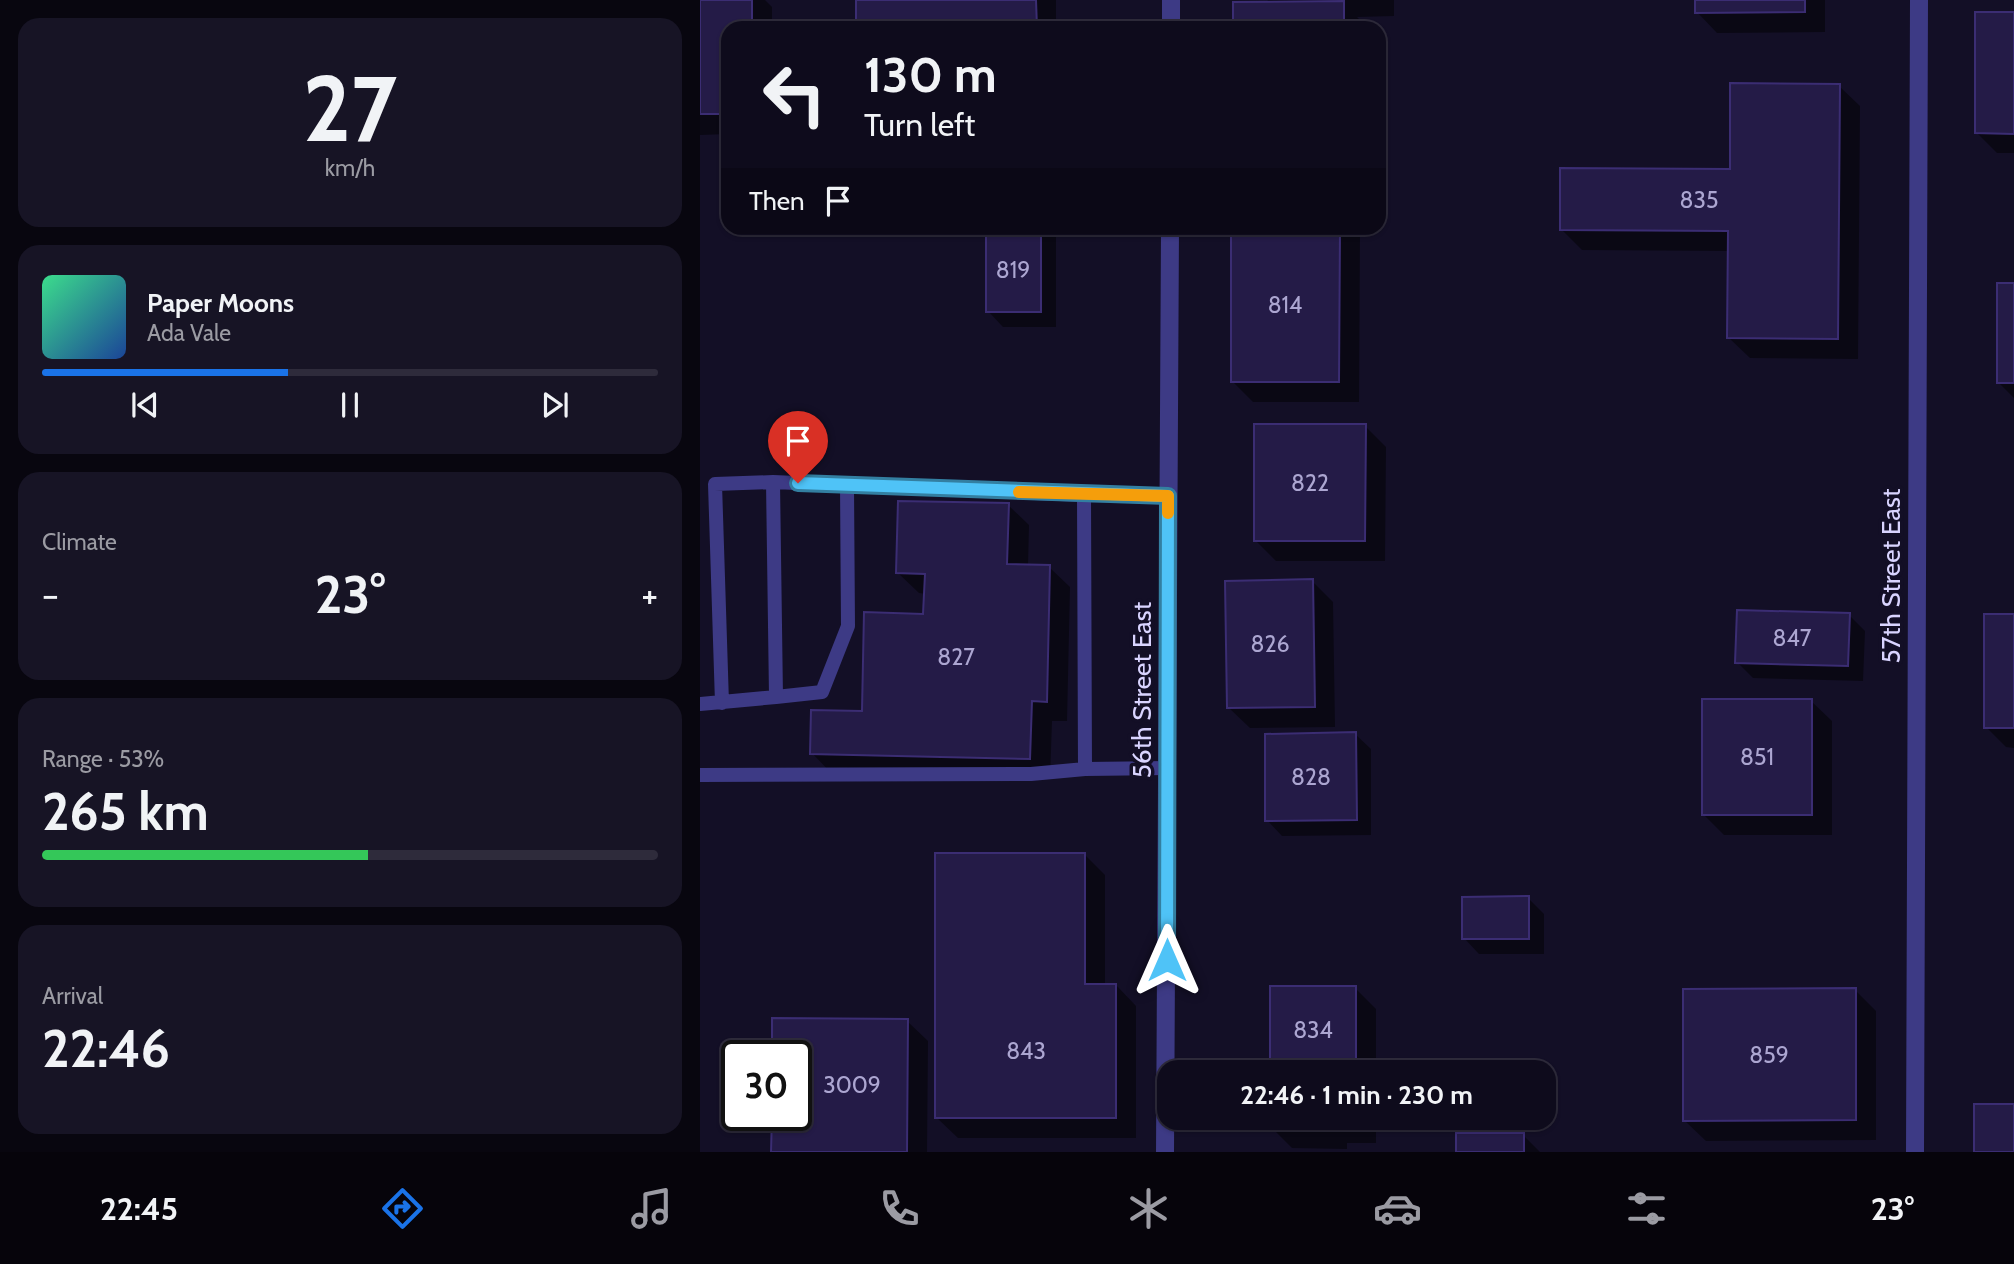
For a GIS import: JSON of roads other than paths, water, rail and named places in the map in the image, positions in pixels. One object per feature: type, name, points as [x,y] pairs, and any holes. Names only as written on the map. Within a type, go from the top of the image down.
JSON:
[{"type":"street","points":[[1171,0],[1171,21]]},
{"type":"street","name":"57th Street East","points":[[1915,1152],[1919,0]]},
{"type":"street","name":"56th Street East","points":[[1166,1152],[1170,235]]},
{"type":"lane","points":[[722,703],[715,484],[773,482],[1168,496]]},
{"type":"lane","points":[[773,482],[776,697]]},
{"type":"lane","points":[[700,704],[822,692],[848,626],[847,485]]},
{"type":"lane","points":[[1084,495],[1085,769]]},
{"type":"lane","points":[[700,775],[1031,774],[1085,769],[1168,768]]}]
